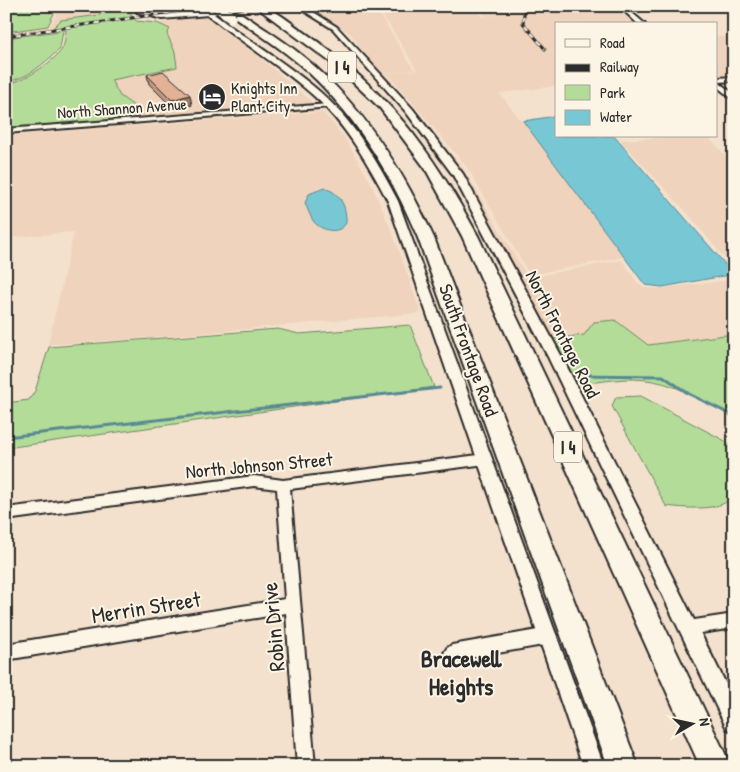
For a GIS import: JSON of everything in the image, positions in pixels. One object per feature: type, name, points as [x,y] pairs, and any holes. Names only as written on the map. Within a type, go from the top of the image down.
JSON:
[{"type":"highway","points":[[226,6],[235,17],[364,125],[400,181],[426,238],[622,766]]},
{"type":"highway","name":"I 4","points":[[266,8],[350,73],[384,104],[409,134],[439,177],[470,236],[716,766]]},
{"type":"highway","points":[[212,9],[235,17]]},
{"type":"main road","points":[[8,6],[13,6]]},
{"type":"street","points":[[139,6],[139,11],[152,17],[247,6]]},
{"type":"street","name":"North Frontage Road","points":[[299,6],[335,28],[410,110],[458,174],[555,357],[734,722]]},
{"type":"street","points":[[621,6],[640,22]]},
{"type":"street","name":"South Frontage Road","points":[[212,9],[294,75],[329,106],[364,150],[393,201],[594,766]]},
{"type":"street","points":[[718,82],[734,79]]},
{"type":"street","points":[[718,84],[734,98]]},
{"type":"street","name":"North Shannon Avenue","points":[[6,131],[329,106]]},
{"type":"street","name":"North Johnson Street","points":[[6,514],[254,481],[283,484],[486,459]]},
{"type":"street","name":"Robin Drive","points":[[283,484],[306,766]]},
{"type":"street","name":"Merrin Street","points":[[6,652],[292,605]]},
{"type":"street","points":[[688,628],[734,621]]},
{"type":"street","points":[[452,652],[549,636]]},
{"type":"shaded area","points":[[103,6],[104,8],[100,15],[61,20],[53,27],[56,30],[6,37],[6,33],[50,27],[60,7],[7,7]]},
{"type":"shaded area","points":[[310,6],[375,6],[414,70],[385,73],[463,168],[527,276],[532,277],[622,260],[637,282],[644,287],[652,289],[729,280],[734,276],[734,334],[648,345],[615,320],[584,335],[551,339],[462,174],[403,98],[373,65],[351,34]]},
{"type":"shaded area","points":[[377,6],[474,6],[483,17],[496,16],[485,16],[477,6],[517,6],[514,15],[519,6],[614,6],[632,22],[555,22],[555,86],[499,93],[565,175],[624,257],[530,275],[467,167],[387,73],[417,70]]},
{"type":"shaded area","points":[[204,16],[259,57],[317,106],[124,119],[140,110],[120,96],[110,80],[177,67],[167,34],[170,29],[157,23]]},
{"type":"shaded area","points":[[734,36],[734,74],[718,76],[718,37]]},
{"type":"shaded area","points":[[320,109],[322,111],[6,135],[6,133]]},
{"type":"shaded area","points":[[323,112],[344,137],[370,181],[393,234],[421,313],[48,345],[74,232],[6,238],[6,136]]},
{"type":"shaded area","points":[[709,138],[734,164],[734,270],[689,215],[620,140]]},
{"type":"green space","points":[[57,7],[48,26],[6,32],[6,8]]},
{"type":"green space","points":[[104,8],[127,8],[136,21],[157,23],[170,29],[167,34],[175,52],[177,67],[111,80],[120,96],[141,111],[124,119],[6,129],[6,84],[28,76],[52,60],[63,47],[66,30],[63,30],[60,49],[48,60],[29,74],[6,82],[6,38],[59,31],[53,28],[61,20],[100,15]]},
{"type":"green space","points":[[615,320],[648,345],[734,334],[734,418],[685,391],[664,383],[623,379],[575,385],[551,339],[584,335],[594,322]]},
{"type":"green space","points":[[410,325],[434,387],[6,448],[6,403],[29,400],[35,391],[49,347],[278,329],[299,334]]},
{"type":"green space","points":[[641,396],[727,442],[734,456],[734,492],[731,498],[726,502],[710,507],[681,508],[666,506],[612,406],[616,397]]},
{"type":"water","points":[[555,116],[555,138],[616,138],[725,264],[730,271],[730,275],[662,287],[645,285],[523,121]]},
{"type":"water","points":[[324,188],[334,193],[344,206],[346,223],[339,229],[330,230],[317,225],[311,218],[305,203],[309,194]]},
{"type":"building","points":[[163,71],[190,95],[172,100],[147,75]]},
{"type":"waterway","points":[[575,375],[663,376],[689,394],[734,416]]},
{"type":"waterway","points":[[6,437],[440,388]]},
{"type":"railway","points":[[6,36],[215,6]]},
{"type":"railway","points":[[525,6],[523,23],[545,49]]},
{"type":"place","name":"Knights Inn Plant City","points":[[212,97]]},
{"type":"district","name":"Bracewell Heights","points":[[461,672]]}]
